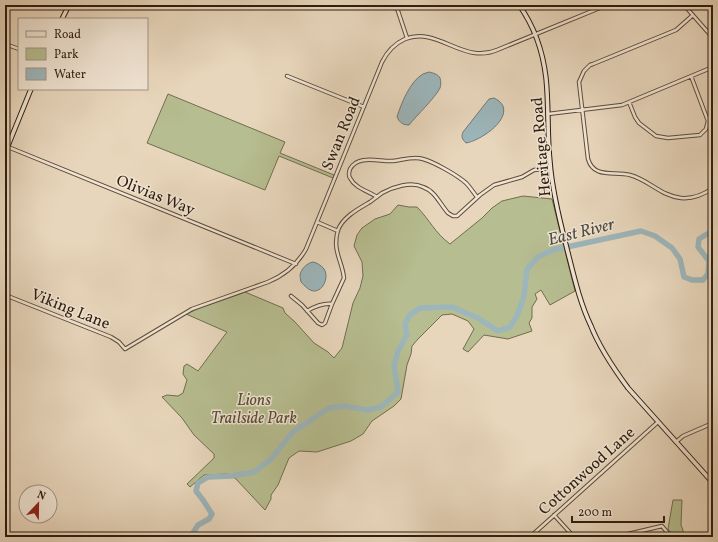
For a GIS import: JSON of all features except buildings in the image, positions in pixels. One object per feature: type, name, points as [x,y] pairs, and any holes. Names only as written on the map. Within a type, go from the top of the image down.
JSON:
[{"type":"main road","points":[[62,18],[69,5]]},
{"type":"main road","name":"Heritage Road","points":[[519,5],[535,35],[545,68],[548,144],[553,190],[564,239],[581,300],[590,325],[596,339],[628,388],[713,483]]},
{"type":"main road","points":[[5,154],[32,90]]},
{"type":"street","points":[[395,5],[407,38],[417,36],[434,38],[466,51],[481,54],[497,50],[607,5]]},
{"type":"street","points":[[684,5],[713,38]]},
{"type":"street","points":[[693,15],[676,30],[586,68],[579,82],[582,110],[588,158],[590,165],[598,171],[623,174],[638,178],[663,193],[675,197],[687,198],[697,196],[708,192],[713,188]]},
{"type":"street","name":"Swan Road","points":[[125,348],[186,311],[273,280],[284,274],[296,264],[306,249],[385,55],[397,43],[407,38]]},
{"type":"street","points":[[5,44],[18,49]]},
{"type":"street","points":[[548,114],[618,106],[713,67]]},
{"type":"street","points":[[287,76],[364,107]]},
{"type":"street","points":[[629,102],[639,123],[660,137],[668,138],[700,135],[706,129],[708,121],[691,76]]},
{"type":"street","name":"Olivias Way","points":[[8,147],[296,264]]},
{"type":"street","points":[[377,197],[362,189],[350,179],[349,172],[351,167],[361,161],[368,160],[385,161],[414,158],[423,159],[460,178],[477,197]]},
{"type":"street","points":[[291,296],[298,301],[318,323],[323,324],[326,321],[344,278],[344,273],[336,250],[338,231],[351,214],[385,192],[412,184],[419,185],[431,191],[448,214],[454,216],[460,214],[477,197],[494,185],[522,177],[536,170],[550,168]]},
{"type":"street","points":[[317,222],[338,231]]},
{"type":"street","name":"Viking Lane","points":[[5,295],[111,337],[125,348]]},
{"type":"street","points":[[307,311],[332,304]]},
{"type":"street","name":"Cottonwood Lane","points":[[530,537],[658,422]]},
{"type":"street","points":[[676,442],[683,436],[713,423]]},
{"type":"street","points":[[554,515],[574,537]]},
{"type":"street","points":[[623,537],[628,534],[662,526],[667,532]]},
{"type":"green space","points":[[168,94],[285,142],[280,153],[334,175],[333,178],[279,156],[265,190],[147,143]]},
{"type":"green space","name":"Lions Trailside Park","points":[[523,196],[552,199],[575,291],[550,305],[541,290],[535,294],[537,299],[532,307],[532,318],[529,323],[532,331],[508,339],[484,335],[468,352],[463,349],[474,329],[468,321],[452,314],[442,315],[412,346],[401,399],[394,406],[372,421],[363,434],[351,441],[317,452],[299,451],[289,458],[278,485],[271,495],[271,499],[265,510],[236,479],[228,474],[204,475],[190,487],[187,484],[214,458],[214,454],[194,435],[182,418],[162,397],[167,395],[178,396],[183,393],[187,380],[183,374],[184,366],[187,364],[198,371],[227,332],[186,314],[245,292],[283,308],[285,313],[314,343],[334,358],[342,348],[353,303],[360,288],[363,276],[362,262],[354,246],[357,235],[362,228],[375,219],[390,214],[398,205],[417,207],[440,235],[450,244],[502,201]]},
{"type":"green space","points":[[673,500],[682,500],[681,525],[683,537],[670,537],[673,535],[668,529]]},
{"type":"water","points":[[429,72],[440,78],[441,82],[438,92],[409,125],[403,124],[397,117],[410,87],[418,77]]},
{"type":"water","points":[[494,98],[503,106],[504,112],[502,118],[492,130],[485,135],[466,143],[462,138],[463,132],[489,99]]},
{"type":"water","points":[[313,262],[319,264],[323,268],[326,279],[325,283],[320,289],[312,291],[301,282],[300,275],[305,267]]},
{"type":"waterway","name":"East River","points":[[194,537],[193,533],[198,525],[209,519],[212,514],[196,491],[198,483],[208,477],[232,476],[254,472],[271,459],[293,432],[329,408],[344,406],[367,410],[381,407],[398,392],[394,365],[398,351],[407,335],[405,324],[410,315],[420,308],[452,307],[478,318],[498,331],[510,327],[517,316],[524,296],[527,269],[538,257],[553,250],[641,231],[655,236],[672,248],[680,259],[684,277],[692,280],[703,280],[708,274],[709,261],[698,247],[699,239],[707,234],[713,235]]}]
